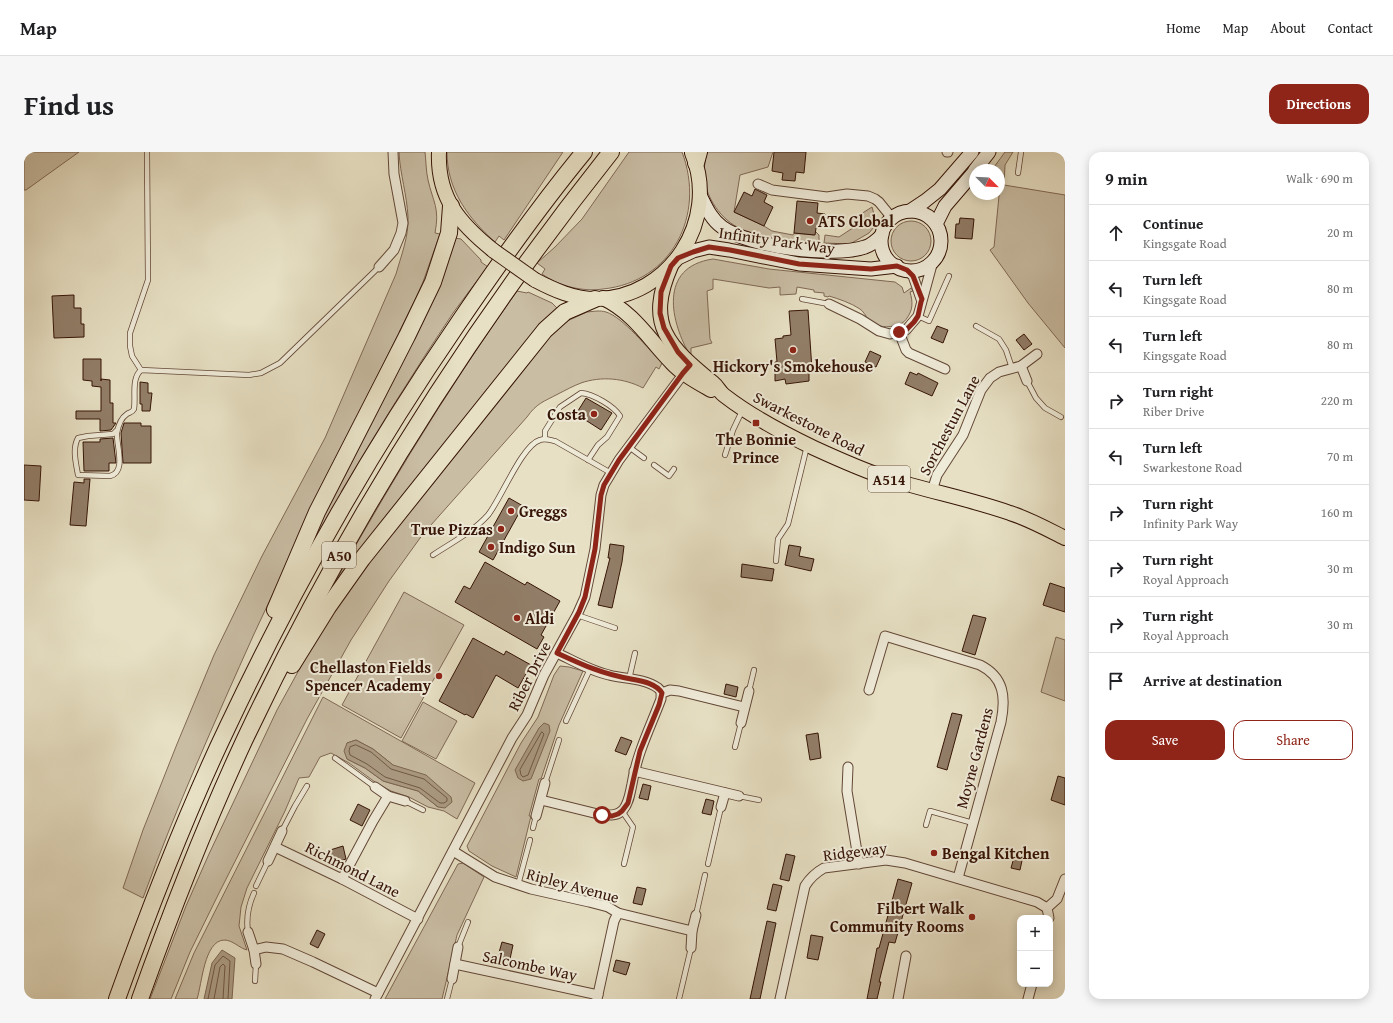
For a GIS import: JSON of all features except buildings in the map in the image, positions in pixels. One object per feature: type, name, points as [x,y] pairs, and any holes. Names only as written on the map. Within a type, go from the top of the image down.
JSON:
[{"type":"highway","name":"A50","points":[[117,999],[142,930],[194,801],[257,664],[325,536],[399,412],[488,280],[523,231],[584,152]]},
{"type":"highway","name":"A50","points":[[140,999],[188,870],[227,779],[291,645],[345,545],[428,406],[499,301],[543,239],[611,152]]},
{"type":"highway","points":[[226,730],[256,651],[317,512],[433,282],[440,265],[449,233],[451,206]]},
{"type":"highway","points":[[227,779],[254,737],[313,630],[362,559],[545,330],[565,312],[599,298]]},
{"type":"main road","points":[[439,152],[440,173],[451,206],[473,234],[535,280],[557,291],[571,295],[599,298],[628,293],[640,288],[661,275],[675,262],[685,248],[693,230],[700,195],[696,156]]},
{"type":"main road","name":"Swarkestone Road","points":[[675,262],[661,292],[660,313],[667,335],[687,369]]},
{"type":"main road","name":"Swarkestone Road","points":[[599,298],[621,307],[632,317],[661,352],[687,369],[707,388],[723,395],[742,409],[769,425],[874,474],[1010,512],[1030,520],[1065,538]]},
{"type":"street","points":[[379,267],[394,250],[401,233],[402,223],[394,174],[393,152]]},
{"type":"street","points":[[922,299],[913,276],[892,263],[884,253],[882,234],[892,218],[900,213],[910,211],[940,189],[972,152]]},
{"type":"street","points":[[980,164],[989,152]]},
{"type":"street","points":[[936,224],[946,206],[969,177]]},
{"type":"street","points":[[758,184],[772,190],[827,197],[847,194],[868,196],[879,202],[892,218]]},
{"type":"street","name":"Infinity Park Way","points":[[700,195],[713,219],[721,226],[735,234],[778,246],[822,251],[858,249],[868,247],[882,234]]},
{"type":"street","points":[[829,304],[860,319],[879,332],[890,334],[906,330],[918,316],[933,261],[939,252],[941,243],[940,233],[936,224],[925,214],[910,211]]},
{"type":"street","name":"Infinity Park Way","points":[[675,262],[693,252],[709,247],[799,264],[871,269],[902,268]]},
{"type":"street","points":[[902,268],[919,269],[933,261]]},
{"type":"street","points":[[899,332],[909,354],[945,369]]},
{"type":"street","name":"Sorchestun Lane","points":[[932,490],[937,476],[963,434],[981,390],[990,378],[999,372],[1016,367],[1037,354]]},
{"type":"street","points":[[1016,367],[1027,381]]},
{"type":"street","name":"Riber Drive","points":[[376,996],[418,919],[512,738],[527,715],[544,675],[577,615],[585,597],[590,578],[601,495],[610,473],[687,369]]},
{"type":"street","name":"Moyne Gardens","points":[[869,690],[885,636],[980,665],[992,674],[1002,688],[1004,708],[1001,722],[958,878]]},
{"type":"street","points":[[557,653],[590,669],[608,675],[653,685],[662,693]]},
{"type":"street","points":[[662,693],[670,690],[679,691],[744,707]]},
{"type":"street","points":[[741,723],[749,691]]},
{"type":"street","points":[[541,800],[602,815],[612,816],[622,811],[629,798],[634,771],[640,751],[659,705],[662,693]]},
{"type":"street","points":[[848,767],[847,791],[859,864]]},
{"type":"street","points":[[634,771],[739,796]]},
{"type":"street","points":[[536,816],[545,783]]},
{"type":"street","points":[[375,787],[388,796],[405,801]]},
{"type":"street","points":[[721,807],[725,793]]},
{"type":"street","points":[[342,879],[388,796]]},
{"type":"street","points":[[268,861],[282,831]]},
{"type":"street","name":"Richmond Lane","points":[[275,847],[342,879],[418,919]]},
{"type":"street","name":"Ripley Avenue","points":[[453,851],[495,877],[518,885],[608,907],[618,913],[692,931]]},
{"type":"street","name":"Ridgeway","points":[[780,999],[806,886],[810,878],[824,868],[886,860],[905,862],[1038,902],[1047,908]]},
{"type":"street","points":[[1048,915],[1047,908],[1057,899],[1065,878]]},
{"type":"street","points":[[597,997],[614,921],[618,913]]},
{"type":"street","points":[[691,948],[692,931],[696,915]]},
{"type":"street","points":[[248,932],[254,950],[256,964]]},
{"type":"street","points":[[254,950],[266,947],[283,949],[313,962],[376,996]]},
{"type":"street","points":[[452,979],[458,947]]},
{"type":"street","points":[[898,999],[906,956]]},
{"type":"street","name":"Salcombe Way","points":[[455,964],[597,997]]},
{"type":"street","points":[[1028,999],[1031,987]]},
{"type":"lane","points":[[141,370],[132,356],[130,333],[148,280],[147,152]]},
{"type":"lane","points":[[1018,173],[1021,152]]},
{"type":"lane","points":[[118,429],[113,434],[78,438],[75,443],[74,450],[78,475],[114,475],[118,471],[120,461],[117,436],[118,429],[123,418],[134,409],[135,380],[137,374],[141,370],[234,375],[261,374],[280,363],[379,267]]},
{"type":"lane","points":[[918,316],[929,321],[948,276]]},
{"type":"lane","points":[[802,299],[829,304]]},
{"type":"lane","points":[[976,326],[999,340],[1016,367]]},
{"type":"lane","points":[[1027,381],[1036,398],[1045,408],[1061,417]]},
{"type":"lane","points":[[545,439],[545,431],[560,407],[581,393],[590,394],[617,411],[620,416],[607,437],[598,445],[588,460]]},
{"type":"lane","points":[[725,455],[742,409]]},
{"type":"lane","points":[[433,555],[471,530],[488,514],[525,453],[536,442],[545,439],[555,441],[610,473]]},
{"type":"lane","points":[[776,561],[778,540],[788,524],[808,444]]},
{"type":"lane","points":[[629,447],[644,458]]},
{"type":"lane","points":[[654,465],[669,476],[674,469]]},
{"type":"lane","points":[[577,615],[614,628]]},
{"type":"lane","points":[[629,679],[635,653]]},
{"type":"lane","points":[[566,721],[590,669]]},
{"type":"lane","points":[[749,691],[754,670]]},
{"type":"lane","points":[[735,747],[741,723]]},
{"type":"lane","points":[[545,783],[559,740]]},
{"type":"lane","points":[[335,758],[375,787]]},
{"type":"lane","points":[[282,831],[307,786]]},
{"type":"lane","points":[[739,796],[759,800]]},
{"type":"lane","points":[[405,801],[424,810]]},
{"type":"lane","points":[[708,864],[721,807]]},
{"type":"lane","points":[[622,811],[633,827],[624,864]]},
{"type":"lane","points":[[926,825],[930,811],[973,823]]},
{"type":"lane","points":[[533,828],[536,816]]},
{"type":"lane","points":[[518,885],[530,840]]},
{"type":"lane","points":[[256,886],[268,861]]},
{"type":"lane","points":[[696,915],[706,875]]},
{"type":"lane","points":[[248,932],[247,915],[249,903],[254,893]]},
{"type":"lane","points":[[458,947],[468,922]]},
{"type":"lane","points":[[679,999],[691,948]]},
{"type":"lane","points":[[255,981],[256,964]]},
{"type":"lane","points":[[447,999],[452,979]]},
{"type":"shaded area","points":[[31,152],[79,152],[24,190],[24,155]]},
{"type":"shaded area","points":[[399,152],[425,152],[427,177],[437,217],[435,233],[440,234],[423,282],[414,302],[313,509],[239,667],[182,798],[143,898],[123,888],[143,830],[177,744],[214,655],[262,556],[325,438],[396,274],[404,246],[408,224]]},
{"type":"shaded area","points":[[447,152],[563,152],[504,240],[499,236],[495,242],[468,213],[455,191],[448,166]]},
{"type":"shaded area","points":[[629,152],[682,152],[688,176],[689,199],[686,221],[677,242],[665,259],[648,274],[627,284],[595,290],[579,289],[563,285],[542,274],[545,269],[537,263],[582,219]]},
{"type":"shaded area","points":[[707,152],[773,152],[768,167],[740,175],[734,212],[772,231],[793,235],[794,233],[814,235],[815,231],[819,235],[819,244],[761,235],[743,230],[727,220],[711,200],[705,184],[704,170]]},
{"type":"shaded area","points":[[1005,152],[1013,152],[1005,165],[996,164]]},
{"type":"shaded area","points":[[1005,185],[1065,195],[1065,348],[1028,303],[990,250],[994,247],[999,200],[1005,200]]},
{"type":"shaded area","points":[[872,207],[875,218],[874,227],[869,233],[850,244],[824,243],[825,235],[839,237],[865,220],[861,214]]},
{"type":"shaded area","points":[[915,221],[922,224],[928,230],[931,241],[930,249],[922,258],[915,261],[907,261],[900,258],[892,249],[891,237],[894,230],[903,222]]},
{"type":"shaded area","points":[[455,238],[461,239],[481,260],[481,262],[488,267],[453,313],[410,379],[341,492],[342,493],[309,553],[306,554]]},
{"type":"shaded area","points":[[713,259],[769,269],[895,282],[902,287],[904,293],[911,288],[913,291],[910,292],[912,299],[911,309],[907,318],[901,324],[883,327],[868,319],[861,310],[853,305],[833,297],[824,296],[824,293],[814,292],[814,290],[797,287],[796,294],[780,295],[780,287],[769,288],[713,279],[713,289],[707,291],[710,339],[712,343],[691,348],[691,357],[678,328],[674,313],[676,284],[683,273],[695,264]]},
{"type":"shaded area","points":[[517,291],[528,292],[552,303],[558,309],[313,622],[360,537],[410,454],[462,371]]},
{"type":"shaded area","points":[[597,311],[613,315],[636,334],[662,363],[659,369],[656,367],[643,388],[620,380],[596,379],[578,384],[541,403],[531,412],[423,534],[389,581],[351,640],[307,719],[190,952],[171,999],[150,999],[186,906],[209,854],[277,710],[317,637],[351,587],[382,546],[564,319],[567,321],[587,312]]},
{"type":"shaded area","points":[[404,592],[464,625],[401,738],[342,705]]},
{"type":"shaded area","points":[[1056,637],[1065,640],[1065,701],[1041,692]]},
{"type":"shaded area","points":[[560,666],[583,671],[559,725],[541,779],[539,779],[529,816],[531,816],[516,877],[492,866],[469,851],[467,846],[521,743],[538,717],[554,675]]},
{"type":"shaded area","points":[[323,697],[475,783],[457,819],[444,811],[428,807],[409,797],[391,791],[331,753],[320,757],[309,777],[299,778],[285,811],[247,888],[241,907],[239,926],[247,950],[227,940],[217,942],[208,955],[197,999],[175,999],[194,953]],"holes":[[[356,740],[373,749],[393,765],[438,807],[418,791],[383,781],[365,768],[347,759],[347,743]]]},
{"type":"shaded area","points":[[423,702],[457,721],[436,759],[402,741]]},
{"type":"shaded area","points":[[463,863],[484,877],[457,935],[442,999],[385,999],[458,864]]},
{"type":"water","points":[[544,723],[549,725],[550,731],[531,779],[523,781],[518,778],[515,770],[539,728]]},
{"type":"water","points":[[356,740],[373,749],[393,765],[426,775],[451,797],[452,802],[445,808],[438,807],[418,791],[383,781],[365,768],[347,759],[344,751],[347,743]]},
{"type":"water","points":[[222,950],[235,958],[232,999],[204,999],[212,963]]},
{"type":"place","name":"ATS Global","points":[[810,221]]},
{"type":"place","name":"Hickory's Smokehouse","points":[[793,350]]},
{"type":"place","name":"Costa","points":[[594,414]]},
{"type":"place","name":"The Bonnie Prince","points":[[756,423]]},
{"type":"place","name":"Greggs","points":[[511,511]]},
{"type":"place","name":"True Pizzas","points":[[501,529]]},
{"type":"place","name":"Indigo Sun","points":[[491,547]]},
{"type":"place","name":"Aldi","points":[[517,618]]},
{"type":"place","name":"Chellaston Fields Spencer Academy","points":[[439,676]]},
{"type":"place","name":"Bengal Kitchen","points":[[934,853]]},
{"type":"place","name":"Filbert Walk Community Rooms","points":[[972,917]]},
{"type":"route","points":[[602,815],[612,816],[618,814],[628,803],[636,761],[659,705],[662,693],[653,685],[641,681],[608,675],[590,669],[557,653],[579,612],[585,597],[595,549],[601,495],[604,485],[619,460],[690,365],[678,352],[667,335],[660,313],[661,292],[671,266],[678,258],[709,247],[799,264],[871,269],[897,266],[907,270],[913,276],[922,299],[918,316],[906,330],[899,332]]}]
